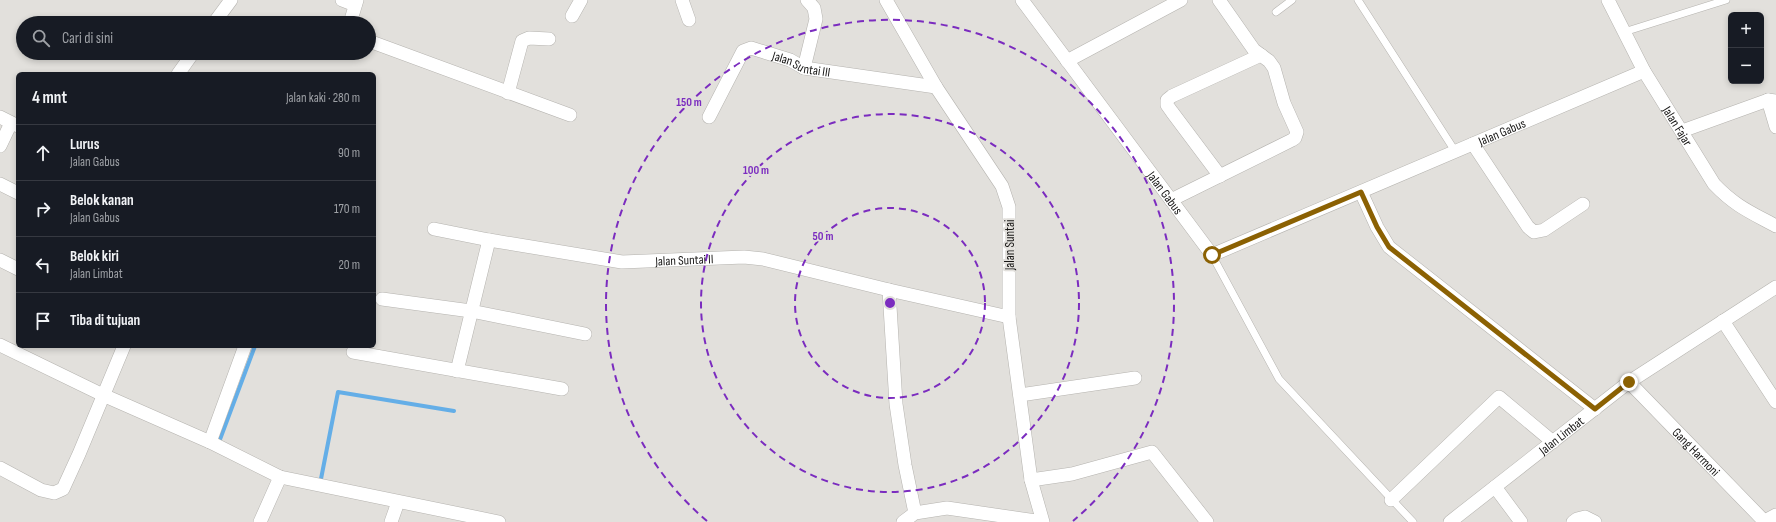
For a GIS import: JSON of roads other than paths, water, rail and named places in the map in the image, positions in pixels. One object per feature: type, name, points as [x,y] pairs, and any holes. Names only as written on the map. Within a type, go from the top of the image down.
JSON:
[{"type":"street","points":[[219,16],[231,0]]},
{"type":"street","points":[[342,0],[356,2],[352,16]]},
{"type":"street","points":[[572,16],[581,0]]},
{"type":"street","points":[[682,0],[689,20]]},
{"type":"street","points":[[804,68],[816,19],[814,8],[807,0]]},
{"type":"street","name":"Jalan Suntai","points":[[886,0],[936,87],[1002,186],[1006,196],[1009,207],[1009,317],[1031,480],[1043,522]]},
{"type":"street","name":"Jalan Gabus","points":[[1022,0],[1212,255],[1644,71]]},
{"type":"street","points":[[1067,61],[1181,0]]},
{"type":"street","points":[[1171,200],[1295,138],[1297,132],[1284,103],[1278,76],[1269,61],[1254,50],[1219,0]]},
{"type":"street","name":"Jalan Fajar","points":[[1608,0],[1644,71],[1682,130],[1714,184],[1728,199],[1743,209],[1776,226]]},
{"type":"street","points":[[508,93],[522,41],[529,38],[549,39]]},
{"type":"street","points":[[376,44],[570,115]]},
{"type":"street","name":"Jalan Suntai III","points":[[709,117],[726,81],[743,51],[751,48],[790,60],[804,68],[936,87]]},
{"type":"street","points":[[1220,176],[1167,105],[1167,100],[1172,96],[1261,55]]},
{"type":"street","points":[[179,72],[188,60]]},
{"type":"street","points":[[1682,130],[1772,101],[1776,127]]},
{"type":"street","points":[[0,146],[10,122]]},
{"type":"street","points":[[1473,144],[1528,227],[1534,232],[1544,230],[1583,204]]},
{"type":"street","points":[[0,184],[16,192]]},
{"type":"street","points":[[1361,192],[1377,227],[1389,247],[1595,409]]},
{"type":"street","name":"Jalan Suntai II","points":[[434,229],[622,262],[744,257],[763,259],[889,290],[1009,317]]},
{"type":"street","points":[[457,371],[490,240]]},
{"type":"street","points":[[0,260],[16,268]]},
{"type":"street","name":"Jalan Limbat","points":[[1450,522],[1629,382],[1776,287]]},
{"type":"street","points":[[889,290],[896,404],[905,465],[915,513]]},
{"type":"street","points":[[382,299],[471,311],[585,334]]},
{"type":"street","points":[[1723,321],[1776,402]]},
{"type":"street","points":[[0,345],[103,395],[210,442],[280,477],[500,522]]},
{"type":"street","points":[[0,468],[41,490],[54,493],[63,489],[123,348]]},
{"type":"street","points":[[210,442],[244,348]]},
{"type":"street","points":[[353,352],[562,389]]},
{"type":"street","points":[[1020,395],[1135,378]]},
{"type":"street","name":"Gang Harmoni","points":[[1629,382],[1764,522]]},
{"type":"street","points":[[1391,500],[1499,397],[1553,442]]},
{"type":"street","points":[[1031,480],[1072,474],[1152,452],[1207,522]]},
{"type":"street","points":[[260,522],[280,477]]},
{"type":"street","points":[[1495,487],[1521,522]]},
{"type":"street","points":[[391,522],[398,502]]},
{"type":"street","points":[[903,522],[915,513],[947,508],[1043,522]]},
{"type":"street","points":[[1764,522],[1776,515]]},
{"type":"street","points":[[1573,522],[1577,519],[1585,517],[1595,522]]},
{"type":"lane","points":[[1276,12],[1292,0]]},
{"type":"lane","points":[[1358,0],[1455,151]]},
{"type":"lane","points":[[1624,32],[1726,0]]},
{"type":"lane","points":[[1212,255],[1279,379],[1413,522]]},
{"type":"waterway","points":[[219,442],[254,348]]},
{"type":"waterway","points":[[320,484],[338,392],[454,411]]}]
